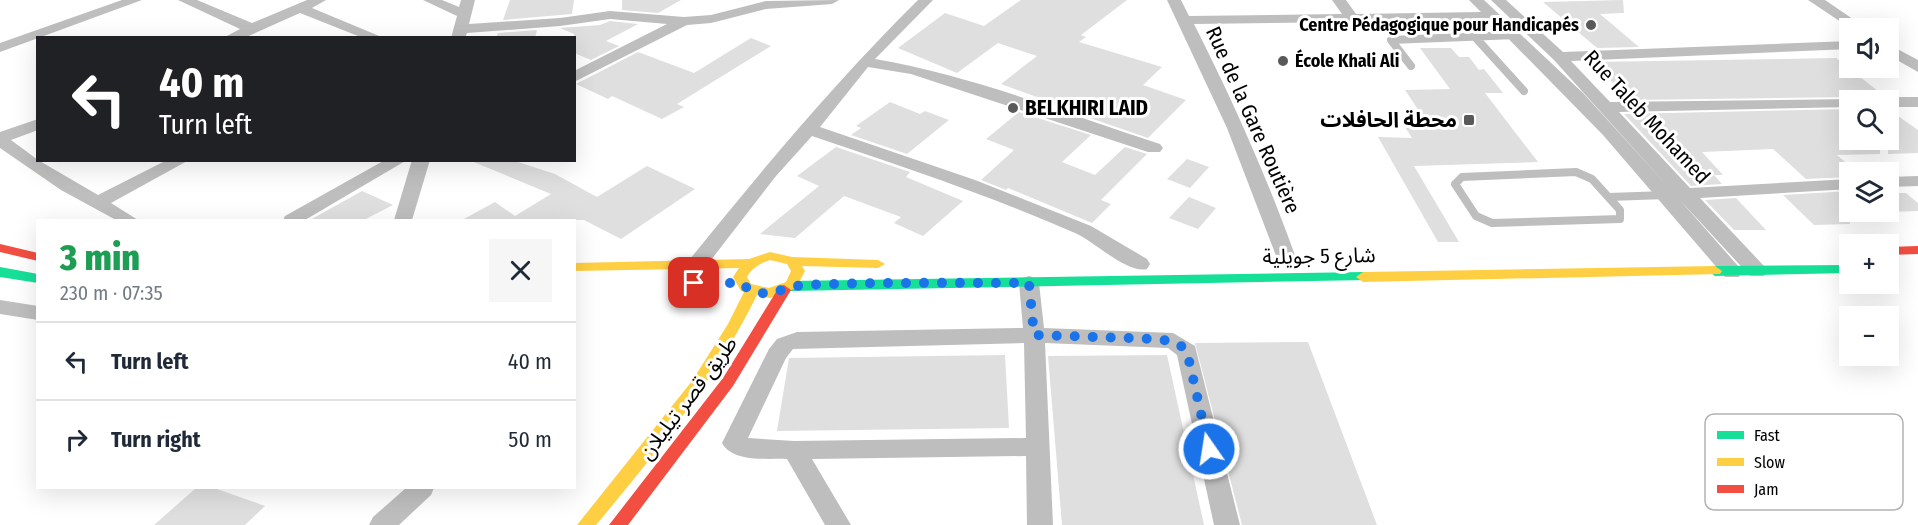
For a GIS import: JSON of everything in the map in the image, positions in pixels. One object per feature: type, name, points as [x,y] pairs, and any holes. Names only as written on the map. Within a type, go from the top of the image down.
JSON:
[{"type":"main road","points":[[0,248],[36,256]]},
{"type":"main road","points":[[1899,251],[1918,250]]},
{"type":"main road","points":[[1694,253],[1716,253]]},
{"type":"main road","points":[[576,267],[749,263],[770,256],[792,261],[889,264]]},
{"type":"main road","points":[[749,263],[742,271],[741,286],[767,294],[787,288],[798,271],[792,261]]},
{"type":"main road","name":"شارع 5 جويلية","points":[[787,288],[1737,263]]},
{"type":"main road","points":[[1762,263],[1839,268]]},
{"type":"main road","points":[[1117,264],[1145,264]]},
{"type":"main road","points":[[0,272],[36,279]]},
{"type":"main road","name":"طريق قصر تيليلان","points":[[586,525],[698,388],[723,352],[741,286]]},
{"type":"main road","name":"طريق قصر تيليلان","points":[[618,525],[686,439],[741,364],[787,288]]},
{"type":"street","points":[[0,48],[135,0]]},
{"type":"street","points":[[185,0],[251,28]]},
{"type":"street","points":[[234,36],[319,0]]},
{"type":"street","points":[[430,0],[466,7],[460,33],[610,15],[684,21],[711,19],[766,5],[832,0]]},
{"type":"street","points":[[697,264],[770,172],[864,62],[926,0]]},
{"type":"street","name":"Rue de la Gare Routière","points":[[1173,0],[1238,136],[1276,227],[1286,261]]},
{"type":"street","points":[[1339,0],[1353,19]]},
{"type":"street","name":"Rue Taleb Mohamed","points":[[1476,0],[1496,8],[1536,34],[1559,57],[1685,194],[1737,263]]},
{"type":"street","points":[[1815,0],[1843,18]]},
{"type":"street","points":[[300,8],[371,36]]},
{"type":"street","points":[[1184,20],[1353,19],[1496,8]]},
{"type":"street","name":"Rue Taleb Mohamed","points":[[1496,8],[1516,35],[1666,195],[1716,253],[1737,263],[1762,263]]},
{"type":"street","points":[[576,76],[684,21]]},
{"type":"street","points":[[1516,35],[1536,34]]},
{"type":"street","points":[[1559,57],[1839,45]]},
{"type":"street","points":[[1899,55],[1918,67]]},
{"type":"street","points":[[864,62],[935,77],[1154,148]]},
{"type":"street","points":[[1605,107],[1839,102]]},
{"type":"street","points":[[1899,102],[1918,102]]},
{"type":"street","points":[[0,139],[36,124]]},
{"type":"street","points":[[809,129],[969,184],[1084,230],[1145,264]]},
{"type":"street","points":[[0,139],[67,186],[127,219]]},
{"type":"street","points":[[98,203],[177,162]]},
{"type":"street","points":[[294,219],[395,162]]},
{"type":"street","points":[[403,219],[420,162]]},
{"type":"street","points":[[1899,182],[1918,181]]},
{"type":"street","points":[[1666,195],[1839,185]]},
{"type":"street","points":[[1029,283],[1034,335],[1040,525]]},
{"type":"street","points":[[0,307],[36,313]]},
{"type":"street","points":[[1037,447],[794,450],[738,447],[734,443],[777,354],[785,344],[797,340],[1034,335],[1173,341],[1183,346],[1188,356],[1227,525]]},
{"type":"street","points":[[794,450],[838,525]]},
{"type":"street","points":[[382,525],[421,489]]},
{"type":"lane","points":[[1410,66],[1391,40],[1516,35]]},
{"type":"lane","points":[[1475,37],[1524,91]]},
{"type":"lane","points":[[1609,197],[1622,213],[1616,220],[1492,223],[1476,216],[1455,184],[1462,177],[1571,172],[1592,179],[1609,197],[1666,195]]},
{"type":"building","points":[[510,0],[574,0],[572,14],[503,20]]},
{"type":"building","points":[[622,0],[681,0],[658,13],[622,10]]},
{"type":"building","points":[[1021,0],[1127,0],[1081,35],[1086,37],[1079,42],[1162,67],[1143,85],[1186,100],[1148,138],[1035,99],[1037,97],[1001,84],[1037,56],[998,43],[957,73],[898,48],[945,13],[984,26]]},
{"type":"building","name":"Centre Pédagogique pour Handicapés","points":[[1623,0],[1624,13],[1600,14],[1639,47],[1597,48],[1543,2]]},
{"type":"building","points":[[610,21],[638,24],[606,41],[619,46],[591,60],[576,54],[576,36],[560,28],[600,25]]},
{"type":"building","points":[[537,30],[536,36],[497,36],[498,33]]},
{"type":"building","points":[[751,38],[771,46],[677,104],[684,107],[662,119],[612,96],[608,99],[576,84],[638,52],[694,73]]},
{"type":"building","points":[[1420,48],[1451,48],[1459,57],[1469,57],[1479,70],[1484,69],[1503,93],[1485,93],[1538,162],[1414,166],[1459,242],[1438,242],[1378,137],[1412,138],[1401,121],[1425,120],[1405,90],[1450,89]]},
{"type":"building","points":[[1836,58],[1839,60],[1839,78],[1861,78],[1877,90],[1839,90],[1839,97],[1630,100],[1592,62]]},
{"type":"building","points":[[890,102],[920,114],[925,111],[949,120],[907,154],[851,135],[861,128],[856,126]]},
{"type":"building","points":[[1839,109],[1839,150],[1880,150],[1880,154],[1837,155],[1845,162],[1839,162],[1839,178],[1806,179],[1773,149],[1702,152],[1723,175],[1714,175],[1722,184],[1691,186],[1624,114]]},
{"type":"building","points":[[1019,112],[1091,135],[1062,162],[1095,175],[1125,147],[1147,154],[1101,200],[1111,204],[1092,223],[1008,188],[1006,190],[981,180],[1014,150],[986,139]]},
{"type":"building","points":[[1899,117],[1918,130],[1918,153],[1888,154],[1888,150],[1899,150]]},
{"type":"building","points":[[836,147],[910,172],[906,177],[963,201],[923,236],[894,223],[901,217],[844,196],[795,238],[760,234],[819,186],[797,176]]},
{"type":"building","points":[[1187,159],[1209,167],[1190,188],[1167,179]]},
{"type":"building","points":[[474,162],[518,162],[555,174],[597,197],[647,166],[695,189],[621,239],[584,220],[464,219],[495,202],[515,216],[551,194]]},
{"type":"building","points":[[362,191],[393,205],[366,219],[312,219]]},
{"type":"building","points":[[1839,192],[1839,222],[1850,222],[1850,224],[1814,225],[1783,195]]},
{"type":"building","points":[[1899,193],[1906,193],[1918,203],[1918,211],[1899,212]]},
{"type":"building","points":[[1189,197],[1216,208],[1198,229],[1169,218]]},
{"type":"building","points":[[1736,198],[1766,230],[1734,230],[1705,200]]},
{"type":"building","points":[[1308,342],[1377,525],[1242,525],[1195,343]]},
{"type":"building","points":[[1005,355],[1009,428],[777,431],[789,358]]},
{"type":"building","points":[[1167,355],[1204,525],[1062,525],[1048,356]]},
{"type":"building","points":[[195,489],[217,489],[265,506],[245,525],[154,525]]},
{"type":"traffic: fast","points":[[1715,271],[1839,269]]},
{"type":"traffic: fast","points":[[0,272],[36,279]]},
{"type":"traffic: fast","points":[[790,286],[1363,277]]},
{"type":"traffic: slow","points":[[770,256],[792,261],[798,271],[791,285],[770,293],[746,288],[740,277],[745,269],[748,265],[770,256]]},
{"type":"traffic: slow","points":[[792,261],[878,264]]},
{"type":"traffic: slow","points":[[576,267],[749,263]]},
{"type":"traffic: slow","points":[[1363,277],[1715,271]]},
{"type":"traffic: slow","points":[[586,525],[655,442],[698,385],[736,324],[752,291]]},
{"type":"traffic: jam","points":[[0,248],[36,257]]},
{"type":"traffic: jam","points":[[1899,251],[1918,250]]},
{"type":"traffic: jam","points":[[618,525],[728,382],[784,290]]},
{"type":"place","name":"Centre Pédagogique pour Handicapés","points":[[1591,25]]},
{"type":"place","name":"École Khali Ali","points":[[1283,61]]},
{"type":"place","name":"BELKHIRI LAID","points":[[1013,108]]},
{"type":"place","name":"محطة الحافلات","points":[[1469,120]]},
{"type":"route","points":[[694,283],[742,283],[752,291],[767,294],[784,290],[790,286],[855,283],[1029,283],[1034,335],[1157,339],[1173,341],[1183,346],[1187,351],[1209,449]]}]
